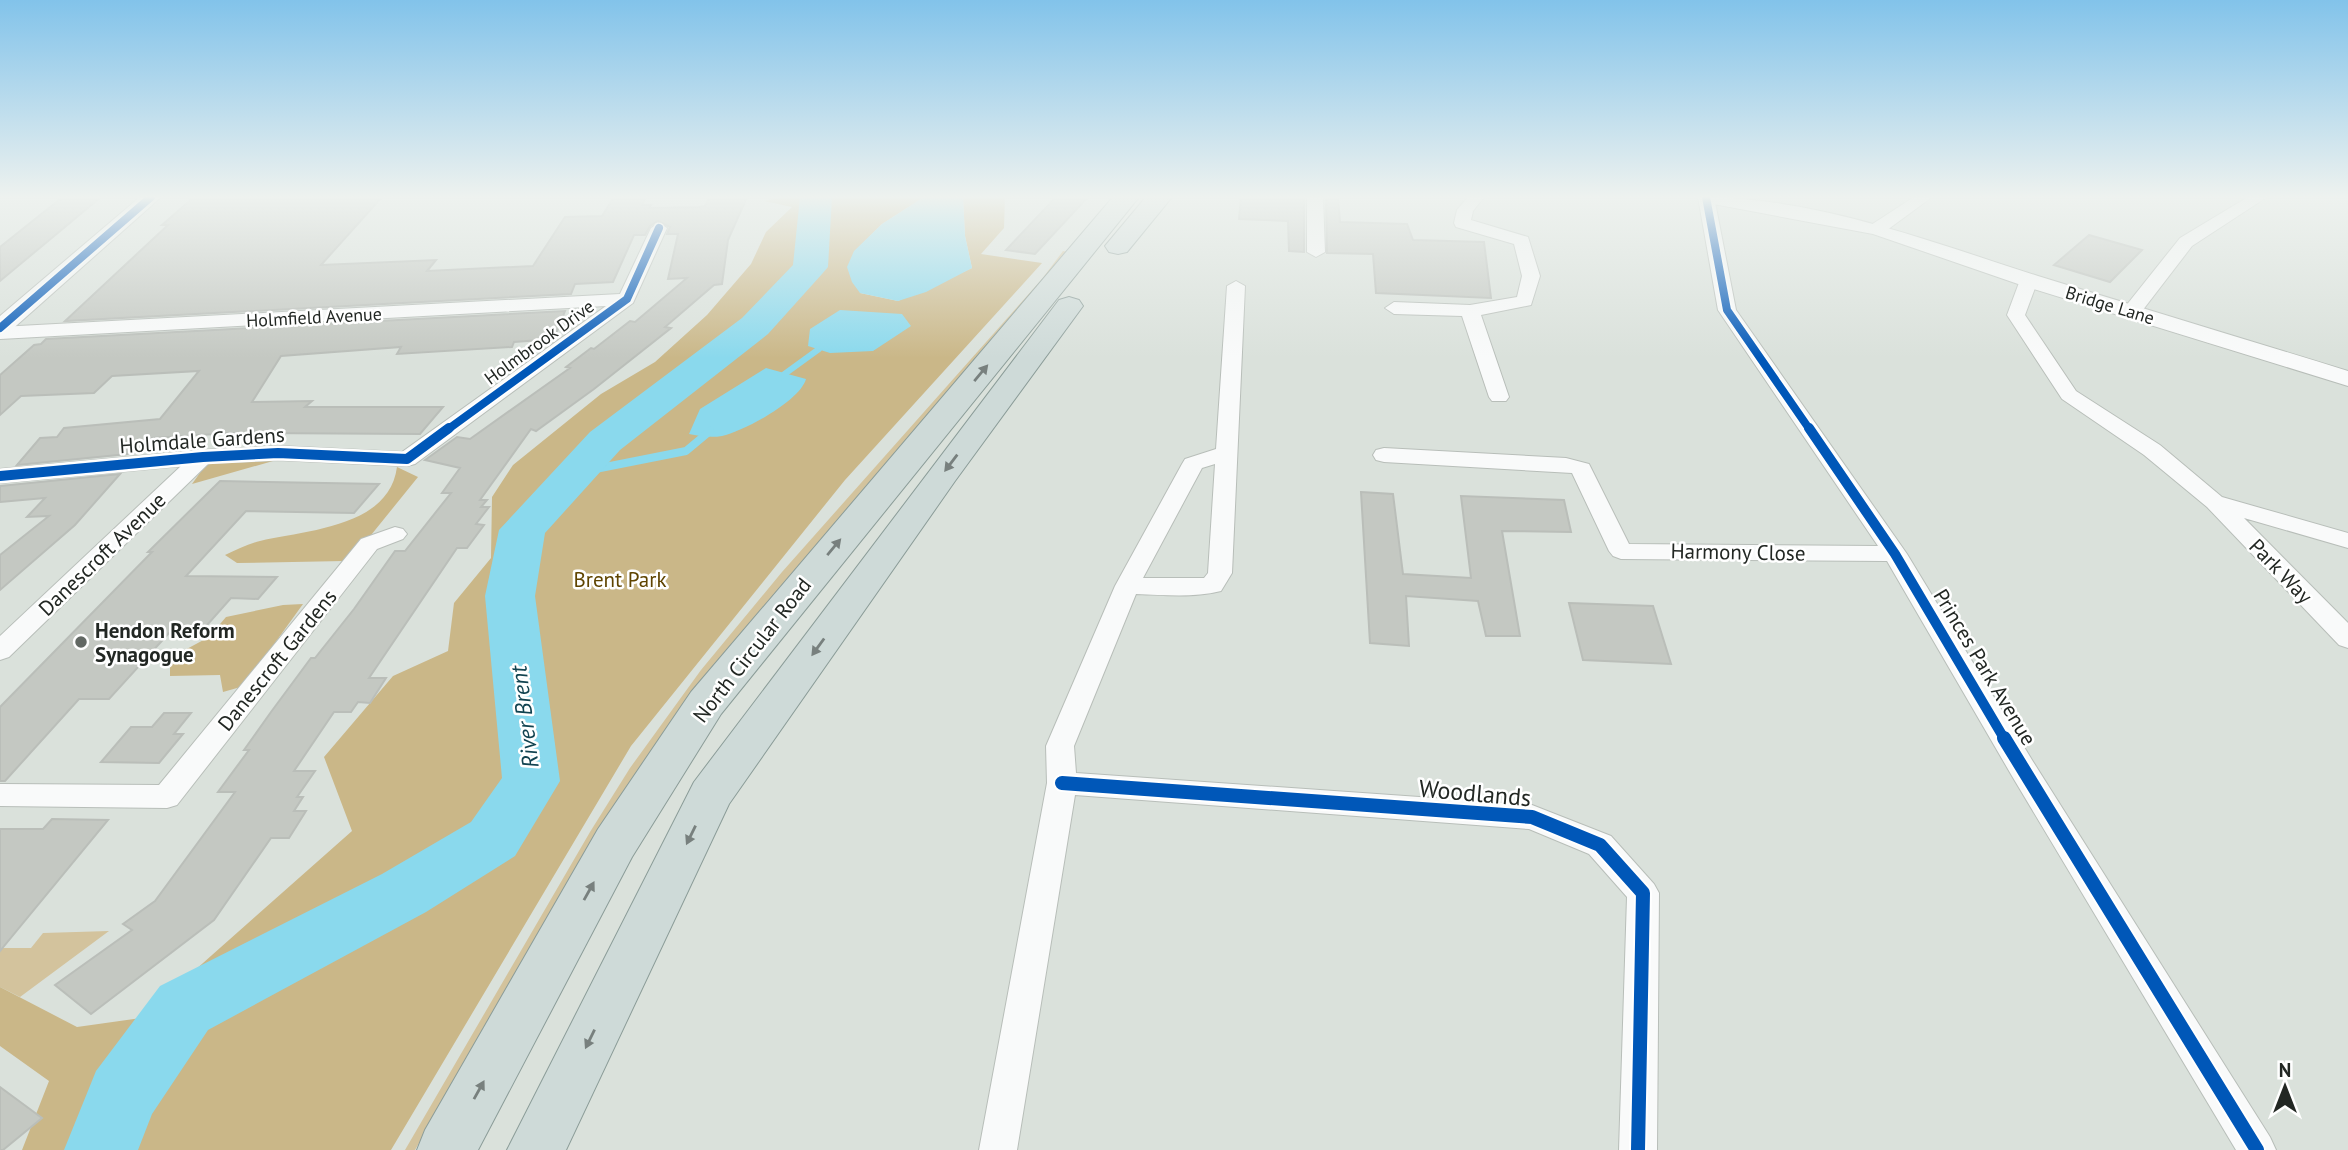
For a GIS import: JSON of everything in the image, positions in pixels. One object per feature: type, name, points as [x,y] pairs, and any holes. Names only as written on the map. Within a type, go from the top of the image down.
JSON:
[{"type":"highway","name":"North Circular Road","points":[[446,1150],[615,843],[706,703],[1081,251]]},
{"type":"highway","points":[[536,1150],[710,795],[1032,355],[1115,251]]},
{"type":"street","points":[[0,331],[91,251]]},
{"type":"street","name":"Holmbrook Drive","points":[[407,459],[627,299],[649,251]]},
{"type":"street","points":[[1394,308],[1471,312],[1525,301],[1531,276],[1524,251]]},
{"type":"street","name":"Princes Park Avenue","points":[[1716,251],[1727,310],[1895,554],[2257,1150]]},
{"type":"street","name":"Bridge Lane","points":[[1943,251],[2348,379]]},
{"type":"street","points":[[2132,312],[2179,251]]},
{"type":"street","name":"Park Way","points":[[2029,279],[2016,315],[2069,395],[2152,450],[2214,502],[2348,639]]},
{"type":"street","points":[[1127,586],[1193,588],[1212,585],[1220,573],[1236,286]]},
{"type":"street","name":"Holmfield Avenue","points":[[0,331],[627,299]]},
{"type":"street","points":[[1471,312],[1499,397]]},
{"type":"street","name":"Holmdale Gardens","points":[[0,477],[203,457],[278,453],[407,459]]},
{"type":"street","points":[[998,1150],[1062,783],[1060,746],[1127,586],[1193,464],[1225,453]]},
{"type":"street","name":"Harmony Close","points":[[1384,455],[1566,465],[1581,469],[1621,551],[1895,554]]},
{"type":"street","name":"Danescroft Avenue","points":[[0,651],[203,457]]},
{"type":"street","points":[[2214,502],[2348,541]]},
{"type":"street","name":"Danescroft Gardens","points":[[0,795],[167,797],[369,544],[395,534]]},
{"type":"street","name":"Woodlands","points":[[1062,783],[1532,817],[1600,845],[1643,893],[1638,1150]]},
{"type":"shaded area","points":[[1063,251],[1068,252],[710,670],[498,1005],[415,1150],[405,1150],[590,832],[630,768],[701,670],[782,572],[1042,279]]},
{"type":"shaded area","points":[[109,931],[20,997],[0,987],[0,948],[31,948],[43,933]]},
{"type":"green space","name":"Brent Park","points":[[757,251],[855,251],[860,293],[898,301],[972,268],[968,251],[984,251],[981,254],[1042,263],[845,480],[631,746],[391,1150],[22,1150],[49,1081],[0,1046],[0,987],[77,1027],[141,1018],[352,831],[324,757],[393,676],[448,651],[454,603],[491,558],[492,497],[513,465],[601,394],[655,362],[707,315],[751,264]]},
{"type":"green space","points":[[273,461],[192,484],[207,463]]},
{"type":"green space","points":[[397,467],[418,477],[363,545],[344,561],[237,563],[225,555],[256,542],[321,529],[362,514],[379,503],[391,487]]},
{"type":"green space","points":[[303,604],[244,686],[223,692],[220,675],[170,676],[170,658],[209,637],[226,617],[283,605]]},
{"type":"water","points":[[854,251],[968,251],[972,268],[926,292],[898,301],[860,293],[852,282],[847,267]]},
{"type":"water","points":[[840,310],[902,314],[911,326],[873,351],[830,353],[808,346],[810,329]]},
{"type":"water","points":[[766,368],[806,379],[802,388],[783,405],[744,428],[718,437],[689,434],[700,409]]},
{"type":"building","points":[[0,251],[36,251],[0,281]]},
{"type":"building","points":[[140,251],[334,251],[321,265],[436,260],[427,271],[533,266],[543,251],[627,251],[613,282],[575,284],[571,294],[65,321]]},
{"type":"building","points":[[674,251],[727,251],[722,284],[714,285],[665,327],[671,328],[594,389],[536,431],[531,429],[480,500],[487,500],[481,507],[489,507],[476,524],[484,525],[467,548],[457,548],[369,678],[386,678],[370,703],[358,702],[351,712],[334,712],[294,771],[315,771],[297,797],[303,797],[294,811],[306,811],[289,838],[271,838],[214,920],[91,1014],[55,985],[132,930],[123,924],[155,901],[235,792],[218,792],[249,750],[244,750],[271,712],[311,658],[315,658],[354,609],[395,551],[405,551],[451,493],[442,493],[460,468],[425,460],[457,437],[470,439],[570,368],[566,367],[591,348],[594,349],[630,321],[635,322],[687,278],[668,279]]},
{"type":"building","points":[[1011,251],[1038,251],[1035,254]]},
{"type":"building","points":[[1327,251],[1485,251],[1491,298],[1376,293],[1373,254],[1327,253]]},
{"type":"building","points":[[2071,251],[2141,251],[2110,282],[2054,265]]},
{"type":"building","points":[[565,311],[554,339],[514,342],[512,347],[397,354],[401,347],[281,356],[252,402],[312,401],[305,407],[443,407],[420,434],[232,433],[152,438],[138,453],[17,465],[40,438],[57,437],[64,428],[160,419],[199,371],[112,376],[94,393],[21,396],[0,415],[0,375],[34,345],[41,344],[46,339]]},
{"type":"building","points":[[120,474],[75,525],[0,590],[0,555],[49,516],[27,517],[45,498],[0,502],[0,486]]},
{"type":"building","points":[[220,481],[379,484],[354,513],[246,511],[186,576],[277,577],[258,599],[231,598],[200,633],[169,633],[109,699],[79,699],[5,781],[0,781],[0,707]]},
{"type":"building","points":[[1361,492],[1393,494],[1403,574],[1471,578],[1461,496],[1564,500],[1571,532],[1502,531],[1520,636],[1486,636],[1478,601],[1406,596],[1409,646],[1370,643]]},
{"type":"building","points":[[1569,603],[1653,606],[1671,664],[1583,660]]},
{"type":"building","points":[[164,713],[191,713],[174,734],[183,734],[159,763],[101,762],[131,727],[152,727]]},
{"type":"building","points":[[52,819],[108,820],[0,951],[0,829],[43,829]]},
{"type":"building","points":[[0,1087],[42,1118],[3,1150],[0,1150]]},
{"type":"waterway","name":"River Brent","points":[[101,1150],[122,1095],[184,1008],[404,893],[493,839],[531,781],[510,596],[522,530],[605,441],[755,326],[810,267],[811,251]]},
{"type":"waterway","points":[[779,378],[819,349]]},
{"type":"waterway","points":[[575,473],[686,451],[710,431]]},
{"type":"cycle path","points":[[0,328],[89,251]]},
{"type":"cycle path","points":[[0,476],[203,457],[278,453],[407,459],[627,299],[649,251]]},
{"type":"cycle path","points":[[1716,251],[1727,310],[1895,554],[2022,768],[2257,1150]]},
{"type":"cycle path","points":[[1062,783],[1532,817],[1600,845],[1643,893],[1638,1150]]},
{"type":"place","name":"Hendon Reform Synagogue","points":[[81,642]]}]
